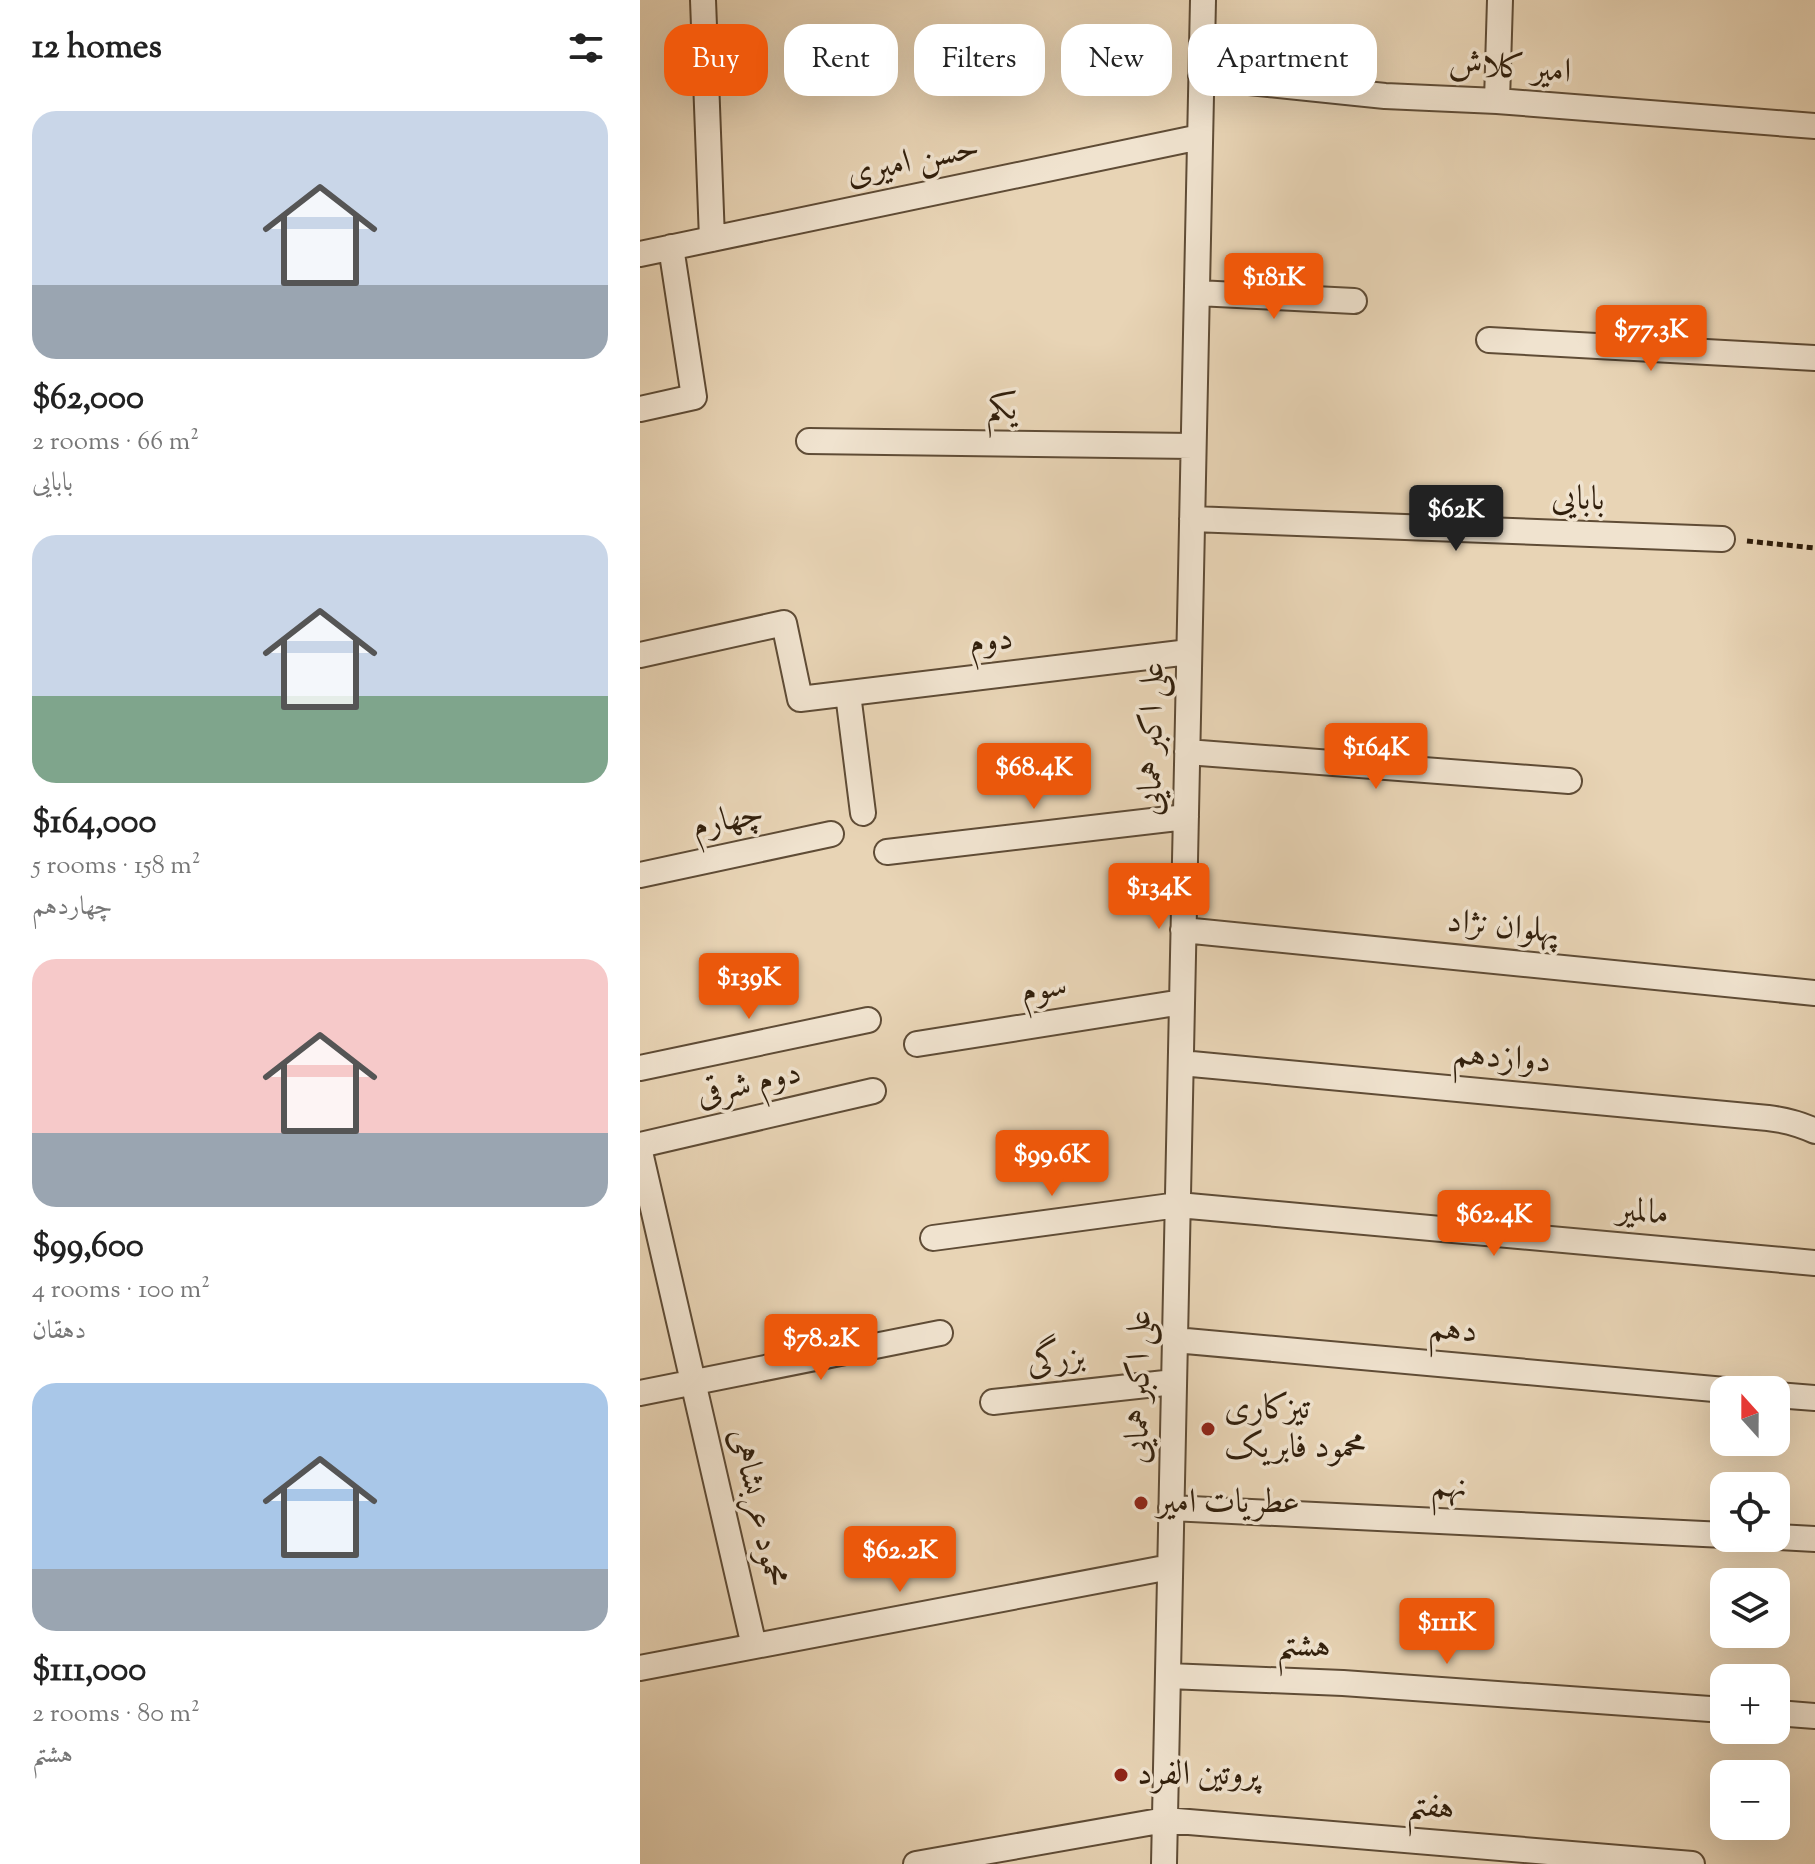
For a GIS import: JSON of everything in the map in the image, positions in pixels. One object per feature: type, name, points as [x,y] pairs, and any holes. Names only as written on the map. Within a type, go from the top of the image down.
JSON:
[{"type":"street","points":[[703,0],[712,239]]},
{"type":"street","name":"علی اکبر همایی","points":[[1202,24],[1203,0]]},
{"type":"street","points":[[1497,101],[1500,0]]},
{"type":"street","name":"امیر کلاش","points":[[1377,95],[1497,101],[1815,126]]},
{"type":"street","name":"علی اکبر همایی","points":[[1164,1864],[1201,96]]},
{"type":"street","name":"حسن امیری","points":[[640,254],[1200,137]]},
{"type":"street","points":[[640,409],[694,397],[671,247]]},
{"type":"street","points":[[1197,293],[1354,301]]},
{"type":"street","points":[[1489,340],[1815,358]]},
{"type":"street","name":"یکم","points":[[809,441],[1193,446]]},
{"type":"street","name":"بابایی","points":[[1192,519],[1722,539]]},
{"type":"street","name":"دوم","points":[[640,655],[784,623],[800,699],[1189,652]]},
{"type":"street","points":[[848,694],[863,813]]},
{"type":"street","points":[[1187,752],[1569,781]]},
{"type":"street","points":[[887,852],[1186,817]]},
{"type":"street","name":"چهارم","points":[[640,875],[831,834]]},
{"type":"street","name":"پهلوان نژاد","points":[[1183,930],[1815,993]]},
{"type":"street","name":"سوم","points":[[917,1044],[1182,1002]]},
{"type":"street","points":[[640,1068],[868,1020]]},
{"type":"street","name":"دوازدهم","points":[[1181,1063],[1768,1118],[1815,1131]]},
{"type":"street","name":"دوم شرقی","points":[[640,1145],[873,1091]]},
{"type":"street","name":"محمود عربشاهی","points":[[640,1152],[754,1646]]},
{"type":"street","name":"مالمیر","points":[[933,1238],[1178,1205],[1815,1263]]},
{"type":"street","points":[[640,1393],[940,1333]]},
{"type":"street","name":"دهم","points":[[1175,1340],[1710,1389]]},
{"type":"street","name":"بزرگی","points":[[993,1402],[1174,1382]]},
{"type":"street","points":[[1790,1396],[1815,1398]]},
{"type":"street","name":"نهم","points":[[1171,1508],[1710,1534]]},
{"type":"street","points":[[1790,1538],[1815,1539]]},
{"type":"street","points":[[640,1668],[1170,1567]]},
{"type":"street","name":"هشتم","points":[[1168,1676],[1343,1683],[1710,1709]]},
{"type":"street","points":[[1790,1714],[1815,1716]]},
{"type":"street","name":"هفتم","points":[[916,1864],[1165,1820],[1692,1864]]},
{"type":"path","points":[[1722,539],[1815,548]]},
{"type":"place","name":"تیزکاری محمود فابریک","points":[[1208,1429]]},
{"type":"place","name":"عطریات امیر","points":[[1141,1503]]},
{"type":"place","name":"پروتین الفرد","points":[[1121,1775]]}]
